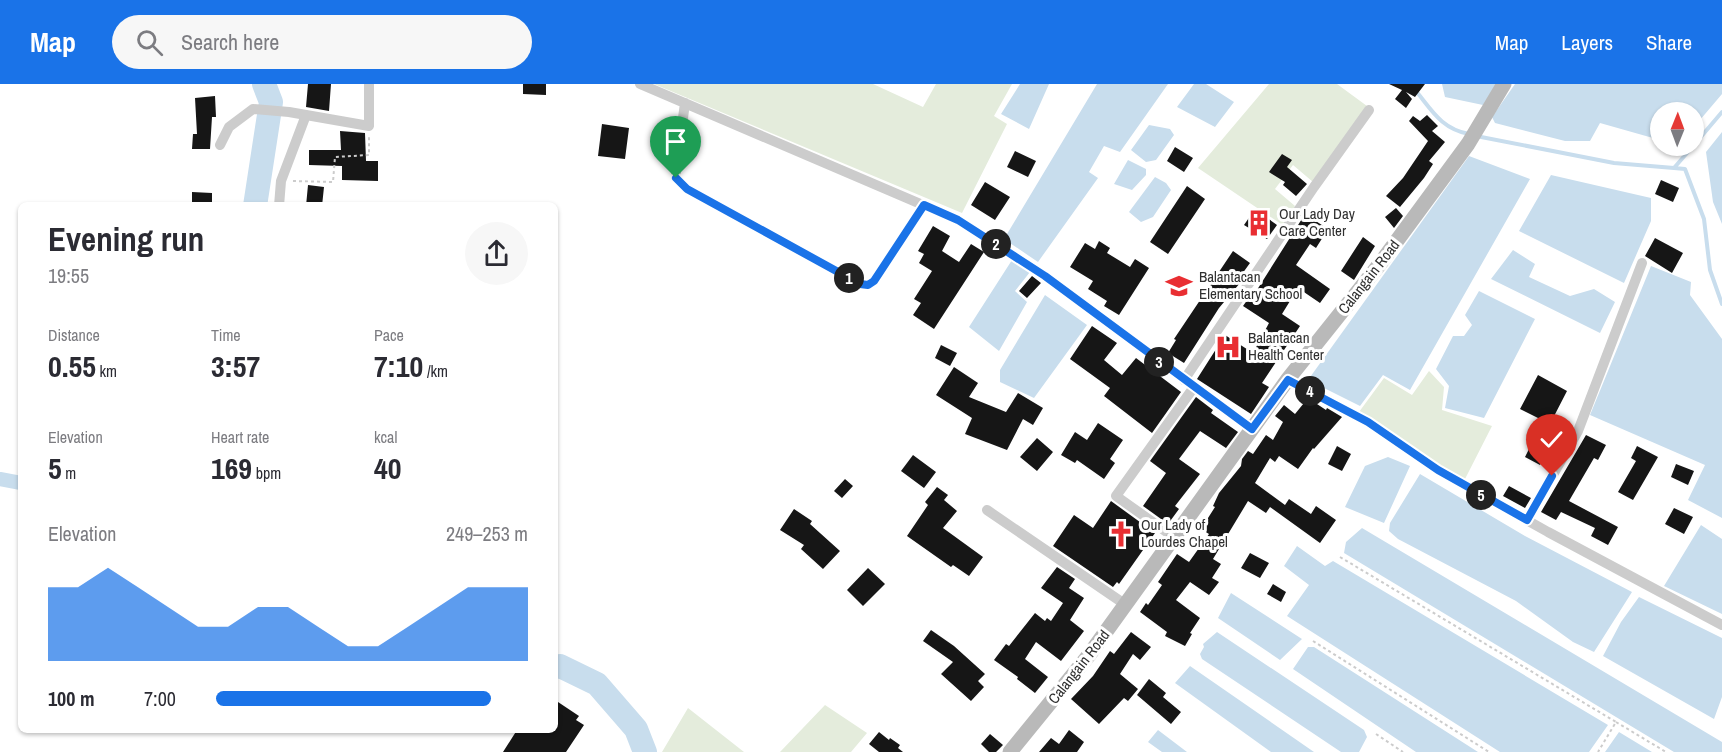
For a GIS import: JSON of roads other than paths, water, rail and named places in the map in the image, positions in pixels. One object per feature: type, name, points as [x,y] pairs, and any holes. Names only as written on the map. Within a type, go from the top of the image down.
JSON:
[{"type":"street","points":[[220,145],[229,127],[253,109],[369,126],[369,84]]},
{"type":"street","points":[[640,84],[958,220],[1045,276],[1252,429]]},
{"type":"street","name":"Calangain Road","points":[[1010,752],[1089,655],[1288,380],[1379,265],[1468,144],[1504,84]]},
{"type":"street","points":[[685,103],[676,170],[676,178],[681,184],[860,284],[868,285],[874,281],[924,205]]},
{"type":"street","points":[[1184,380],[1314,187],[1369,110]]},
{"type":"street","points":[[279,202],[281,181],[306,115]]},
{"type":"street","points":[[1527,520],[1578,431],[1642,263]]},
{"type":"street","points":[[1288,380],[1368,422],[1438,470],[1722,625]]},
{"type":"street","points":[[1175,538],[1116,496],[1194,387]]},
{"type":"street","points":[[987,510],[1126,605]]},
{"type":"water","points":[[1020,84],[1049,84],[1029,129],[1001,114]]},
{"type":"water","points":[[1097,84],[1168,84],[1120,152],[1104,146],[1089,172],[1098,178],[1038,262],[1004,239]]},
{"type":"water","points":[[1194,84],[1206,84],[1234,102],[1215,127],[1177,107]]},
{"type":"water","points":[[1442,84],[1497,84],[1483,105],[1445,97]]},
{"type":"water","points":[[1515,84],[1722,84],[1722,94],[1704,115],[1704,102],[1650,102],[1650,137],[1600,123],[1590,141],[1565,141],[1495,123],[1492,117]]},
{"type":"water","points":[[1149,125],[1170,129],[1174,135],[1156,160],[1146,162],[1131,150]]},
{"type":"water","points":[[1722,132],[1722,224],[1713,202],[1706,152]]},
{"type":"water","points":[[1469,156],[1530,179],[1410,390],[1383,375],[1360,406],[1308,380]]},
{"type":"water","points":[[1128,160],[1146,169],[1146,175],[1132,190],[1114,184]]},
{"type":"water","points":[[1551,175],[1651,198],[1651,221],[1624,283],[1519,231]]},
{"type":"water","points":[[1155,177],[1166,183],[1171,190],[1153,217],[1141,222],[1129,212]]},
{"type":"water","points":[[1513,250],[1535,264],[1529,277],[1570,296],[1594,289],[1615,302],[1600,333],[1491,279]]},
{"type":"water","points":[[1012,260],[1030,272],[1015,291],[1027,302],[999,351],[969,327]]},
{"type":"water","points":[[1651,266],[1691,282],[1690,295],[1722,339],[1722,518],[1688,500],[1705,465],[1590,415]]},
{"type":"water","points":[[1479,291],[1535,319],[1484,418],[1445,408],[1449,386],[1436,369],[1453,336],[1464,336],[1472,325],[1465,315]]},
{"type":"water","points":[[1045,295],[1087,325],[1034,398],[1000,382],[1000,370]]},
{"type":"water","points":[[1388,457],[1410,466],[1384,523],[1345,507],[1365,466]]},
{"type":"water","points":[[1420,474],[1525,536],[1632,592],[1594,652],[1573,642],[1516,601],[1398,539],[1389,531],[1390,523]]},
{"type":"water","points":[[1701,525],[1722,539],[1722,614],[1664,586]]},
{"type":"water","points":[[1362,528],[1722,742],[1722,752],[1674,752],[1344,553],[1346,542]]},
{"type":"water","points":[[1297,546],[1325,566],[1333,561],[1608,725],[1589,752],[1500,752],[1287,616],[1309,585],[1284,566]]},
{"type":"water","points":[[1231,593],[1302,639],[1280,660],[1218,618]]},
{"type":"water","points":[[1639,597],[1722,638],[1722,697],[1714,719],[1603,656],[1621,622]]},
{"type":"water","points":[[1217,632],[1364,730],[1367,737],[1359,752],[1341,752],[1202,659],[1200,654],[1204,647],[1203,644]]},
{"type":"water","points":[[1308,647],[1314,647],[1478,752],[1416,752],[1293,669]]},
{"type":"water","points":[[1190,666],[1314,752],[1271,752],[1175,683]]},
{"type":"water","points":[[1158,730],[1187,752],[1162,752],[1148,742]]},
{"type":"water","points":[[1619,732],[1652,752],[1605,752]]},
{"type":"waterway","points":[[256,202],[271,102],[264,84]]},
{"type":"waterway","points":[[1410,84],[1442,121],[1458,131],[1469,134]]},
{"type":"waterway","points":[[1704,133],[1722,112]]},
{"type":"waterway","points":[[1476,136],[1614,163],[1674,168]]},
{"type":"waterway","points":[[1684,156],[1674,168],[1685,169],[1704,219],[1710,270],[1722,304]]},
{"type":"waterway","points":[[0,479],[18,482]]},
{"type":"waterway","points":[[558,666],[597,684],[636,729],[645,752]]},
{"type":"place","name":"Our Lady Day Care Center","points":[[1259,223]]},
{"type":"place","name":"Balantacan Elementary School","points":[[1179,286]]},
{"type":"place","name":"Balantacan Health Center","points":[[1228,347]]},
{"type":"place","name":"Our Lady of Lourdes Chapel","points":[[1121,534]]}]
